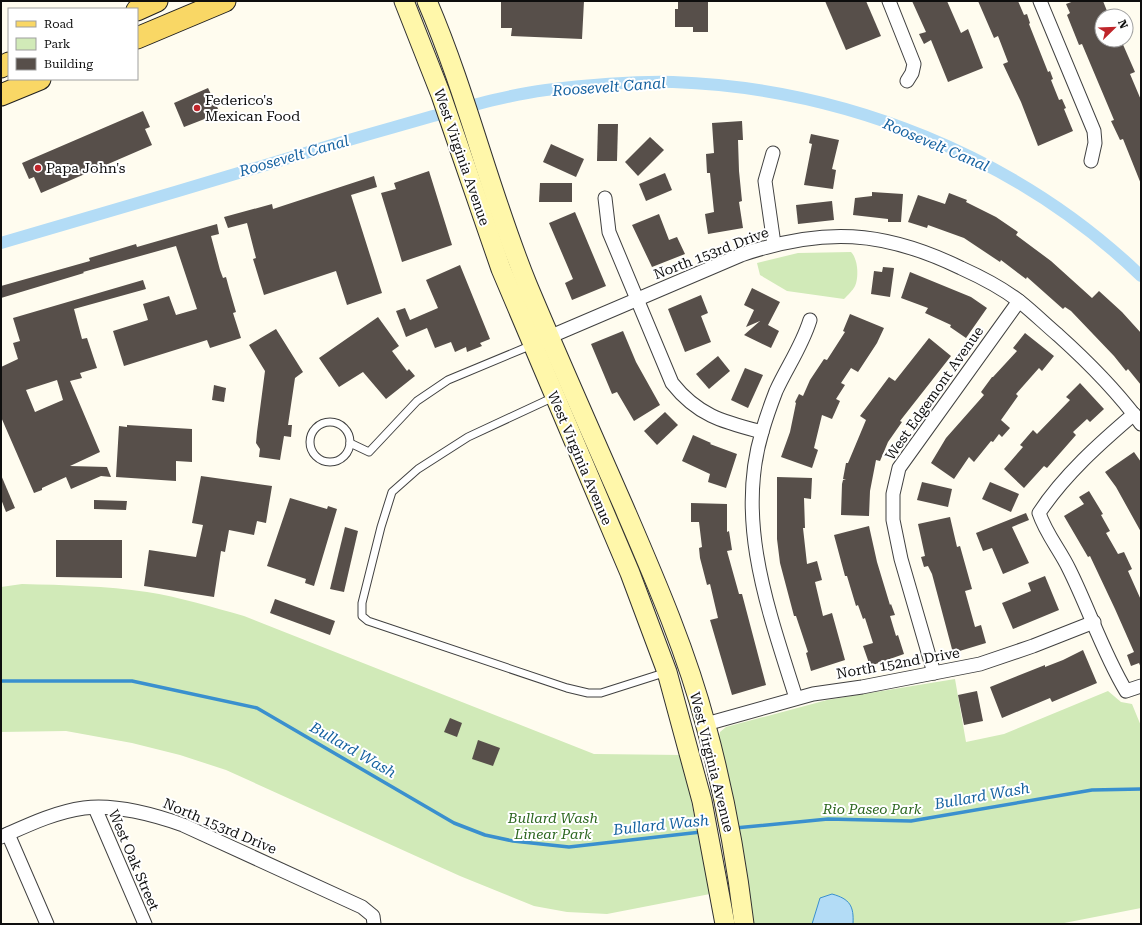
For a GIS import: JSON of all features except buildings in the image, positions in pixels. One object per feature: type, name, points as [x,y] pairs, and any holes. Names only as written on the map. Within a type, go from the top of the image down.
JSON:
[{"type":"main road","points":[[138,10],[157,1]]},
{"type":"main road","points":[[138,38],[225,1]]},
{"type":"main road","name":"West Virginia Avenue","points":[[404,1],[441,95],[493,248],[532,345],[630,573],[667,672],[702,801],[725,924]]},
{"type":"main road","name":"West Virginia Avenue","points":[[427,1],[462,89],[512,246],[650,567],[681,648],[706,724],[736,857],[744,924]]},
{"type":"main road","points":[[1,95],[38,80]]},
{"type":"street","points":[[889,1],[914,64],[912,73],[907,81]]},
{"type":"street","points":[[1040,1],[1094,131],[1095,143],[1091,161]]},
{"type":"street","points":[[773,153],[765,181],[774,244]]},
{"type":"street","points":[[606,198],[609,232],[636,300],[672,383],[683,397],[694,406],[721,421],[762,432]]},
{"type":"street","name":"North 153rd Drive","points":[[532,345],[741,255],[774,244],[816,237],[848,236],[880,239],[915,249],[952,263],[980,277],[1019,301],[1104,380],[1138,419]]},
{"type":"street","name":"West Edgemont Avenue","points":[[934,673],[901,559],[893,520],[893,494],[899,468],[1019,301]]},
{"type":"street","points":[[796,698],[761,581],[753,535],[752,501],[756,458],[762,432],[776,392],[804,337],[810,320]]},
{"type":"street","points":[[1138,419],[1087,457],[1047,501],[1039,513],[1044,528],[1068,567],[1116,673],[1126,691],[1141,686]]},
{"type":"street","name":"North 152nd Drive","points":[[706,724],[796,698],[980,664],[1033,646],[1094,622]]},
{"type":"street","name":"North 153rd Drive","points":[[5,836],[34,822],[58,814],[85,808],[120,809],[154,815],[183,825],[362,907],[373,920]]},
{"type":"street","name":"West Oak Street","points":[[94,808],[145,924]]},
{"type":"street","points":[[5,836],[47,924]]},
{"type":"lane","points":[[350,443],[369,452],[417,401],[448,380],[532,345]]},
{"type":"lane","points":[[554,397],[468,437],[418,469],[392,492],[381,527],[362,603],[362,616],[368,621],[390,629],[567,688],[588,693],[600,693],[667,672]]},
{"type":"lane","points":[[335,422],[347,430],[350,443],[349,450],[340,460],[326,462],[315,456],[311,450],[310,437],[313,431],[323,423],[335,422]]},
{"type":"green space","points":[[851,252],[856,263],[857,278],[854,288],[844,299],[787,291],[760,275],[757,263],[798,253]]},
{"type":"green space","name":"Bullard Wash Linear Park","points":[[22,584],[116,588],[159,594],[196,602],[244,616],[594,754],[682,755],[710,894],[607,914],[567,912],[534,906],[460,876],[226,770],[180,755],[132,743],[66,731],[1,732],[1,587]]},
{"type":"green space","name":"Rio Paseo Park","points":[[955,679],[966,742],[1004,734],[1108,691],[1121,702],[1132,704],[1141,726],[1141,908],[1059,924],[752,924],[718,743],[720,732],[726,727],[827,700]]},
{"type":"water","points":[[832,894],[843,898],[850,904],[853,912],[853,924],[812,924],[820,898]]},
{"type":"waterway","name":"Roosevelt Canal","points":[[1,243],[349,140],[489,101],[532,92],[578,86],[673,82],[737,87],[801,98],[864,115],[925,137],[984,164],[1040,196],[1093,234],[1141,276]]},
{"type":"waterway","name":"Bullard Wash","points":[[1,681],[132,681],[257,708],[454,823],[485,835],[513,841],[569,847],[701,832]]},
{"type":"waterway","name":"Bullard Wash","points":[[735,828],[828,819],[911,821],[1092,790],[1141,789]]},
{"type":"place","name":"Federico's Mexican Food","points":[[197,108]]},
{"type":"place","name":"Papa John's","points":[[38,168]]}]
